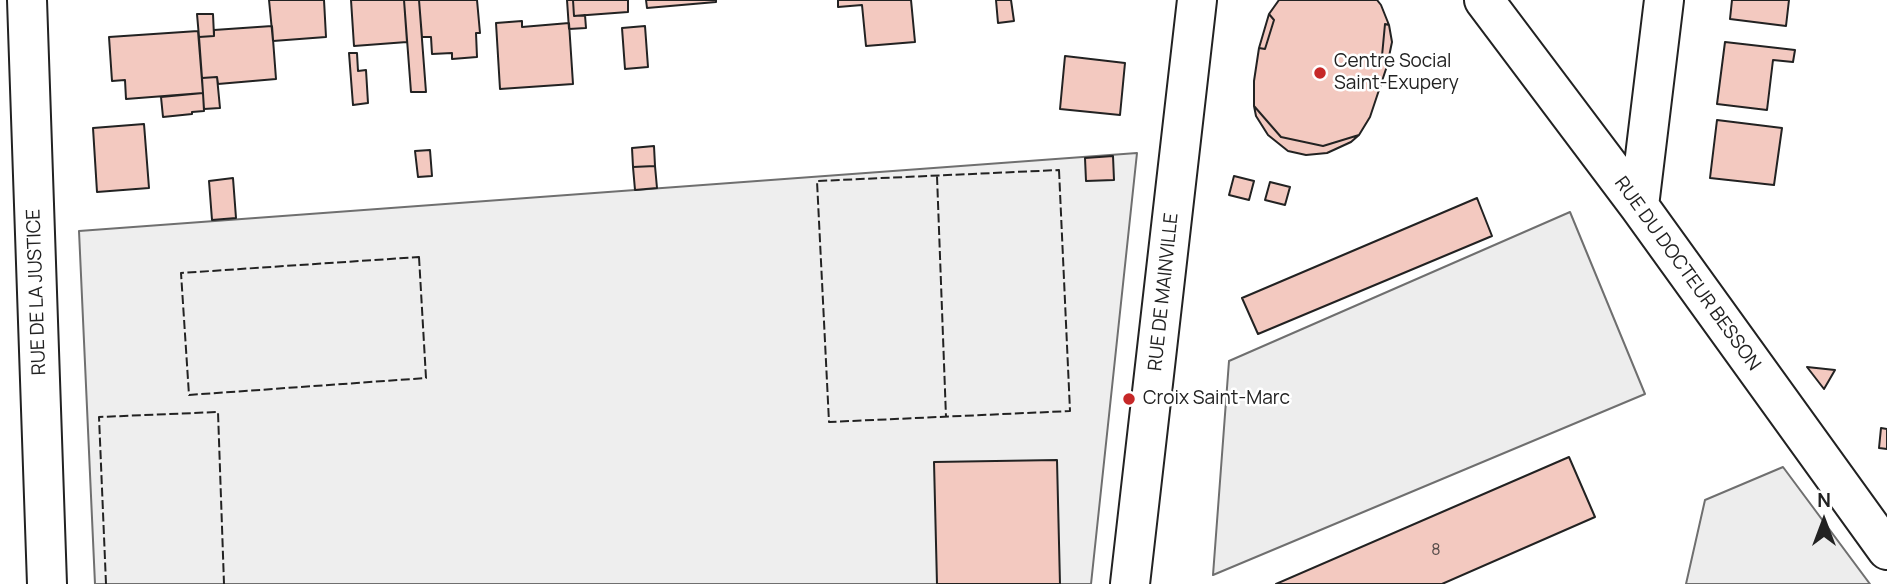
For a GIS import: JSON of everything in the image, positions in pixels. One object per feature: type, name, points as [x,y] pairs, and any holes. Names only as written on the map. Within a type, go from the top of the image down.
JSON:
[{"type":"street","name":"RUE DE LA JUSTICE","points":[[27,0],[47,584]]},
{"type":"street","name":"RUE DE MAINVILLE","points":[[1130,584],[1197,0]]},
{"type":"street","name":"RUE DU DOCTEUR BESSON","points":[[1484,0],[1639,206],[1887,550]]},
{"type":"street","points":[[1639,206],[1664,0]]},
{"type":"shaded area","points":[[1137,153],[1091,584],[95,584],[79,231]]},
{"type":"shaded area","points":[[1570,212],[1645,394],[1213,575],[1229,361]]},
{"type":"shaded area","points":[[1783,467],[1870,584],[1686,584],[1705,500]]},
{"type":"building","points":[[269,0],[324,0],[326,37],[273,41]]},
{"type":"building","points":[[351,0],[404,0],[407,42],[354,46]]},
{"type":"building","points":[[404,0],[419,0],[426,92],[411,92]]},
{"type":"building","points":[[419,0],[477,0],[480,33],[476,33],[477,57],[452,59],[452,53],[432,54],[431,37],[422,37]]},
{"type":"building","points":[[567,0],[573,0],[574,16],[585,15],[586,28],[569,29]]},
{"type":"building","points":[[573,0],[628,0],[628,12],[574,16]]},
{"type":"building","points":[[646,0],[716,0],[716,2],[647,8]]},
{"type":"building","points":[[838,0],[911,0],[915,42],[866,46],[862,5],[838,7]]},
{"type":"building","points":[[996,0],[1011,0],[1014,21],[998,23]]},
{"type":"building","name":"Centre Social Saint-Exupery","points":[[1279,0],[1377,0],[1381,5],[1389,25],[1385,24],[1382,56],[1387,66],[1370,117],[1359,135],[1323,146],[1281,137],[1254,106],[1254,81],[1259,48],[1265,49],[1274,20],[1269,14]]},
{"type":"building","points":[[1732,0],[1789,0],[1786,26],[1730,19]]},
{"type":"building","points":[[197,14],[213,14],[214,36],[199,37]]},
{"type":"building","points":[[1269,14],[1274,20],[1265,49],[1259,48]]},
{"type":"building","points":[[522,21],[522,27],[569,23],[573,84],[500,89],[496,23]]},
{"type":"building","points":[[1385,24],[1389,25],[1392,42],[1387,66],[1382,56]]},
{"type":"building","points":[[272,26],[276,79],[218,84],[217,77],[202,78],[199,37],[214,36],[214,30]]},
{"type":"building","points":[[645,26],[648,67],[625,69],[622,28]]},
{"type":"building","points":[[198,31],[203,93],[126,99],[125,80],[112,81],[109,37]]},
{"type":"building","points":[[1725,42],[1795,50],[1793,62],[1773,60],[1767,110],[1717,104]]},
{"type":"building","points":[[349,53],[357,53],[358,71],[366,70],[368,103],[353,105]]},
{"type":"building","points":[[1065,56],[1125,63],[1120,115],[1060,109]]},
{"type":"building","points":[[217,77],[220,108],[204,109],[202,78]]},
{"type":"building","points":[[203,93],[204,111],[163,117],[161,97]]},
{"type":"building","points":[[1254,106],[1281,137],[1323,146],[1359,135],[1351,142],[1327,153],[1306,155],[1288,151],[1268,135],[1256,116]]},
{"type":"building","points":[[1717,120],[1782,128],[1774,185],[1710,178]]},
{"type":"building","points":[[144,124],[149,188],[97,192],[93,128]]},
{"type":"building","points":[[654,146],[655,166],[633,167],[632,148]]},
{"type":"building","points":[[430,150],[432,176],[418,177],[415,151]]},
{"type":"building","points":[[1113,156],[1114,180],[1086,181],[1085,158]]},
{"type":"building","points":[[655,166],[657,188],[635,190],[633,167]]},
{"type":"building","points":[[1234,176],[1254,181],[1249,200],[1229,195]]},
{"type":"building","points":[[233,178],[236,218],[212,220],[209,181]]},
{"type":"building","points":[[1270,182],[1290,187],[1285,205],[1265,200]]},
{"type":"building","points":[[1477,198],[1492,236],[1258,334],[1242,298]]},
{"type":"building","points":[[1807,367],[1835,370],[1824,389]]},
{"type":"building","points":[[1881,428],[1887,429],[1887,449],[1879,448]]},
{"type":"building","points":[[1569,457],[1595,517],[1442,584],[1276,584]]},
{"type":"building","points":[[1057,460],[1060,584],[937,584],[934,462]]},
{"type":"fence","points":[[1059,170],[1070,411],[829,422],[817,181],[1059,170]]},
{"type":"fence","points":[[937,176],[946,417]]},
{"type":"fence","points":[[419,257],[426,378],[189,395],[181,273],[419,257]]},
{"type":"fence","points":[[106,584],[99,417],[218,412],[224,584]]},
{"type":"place","name":"Centre Social Saint-Exupery","points":[[1320,73]]},
{"type":"place","name":"Croix Saint-Marc","points":[[1129,399]]}]
